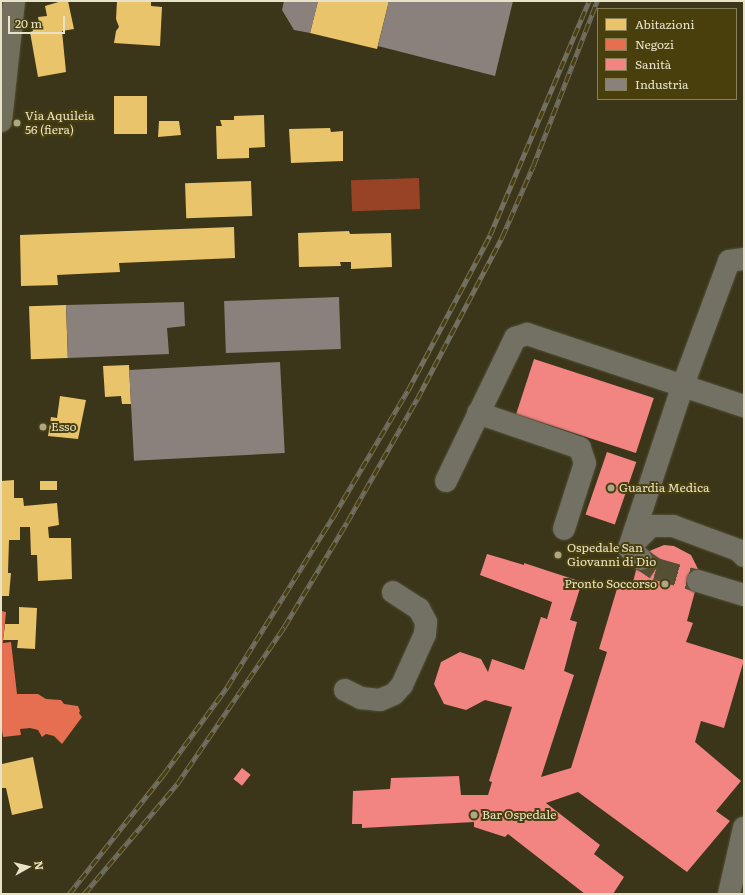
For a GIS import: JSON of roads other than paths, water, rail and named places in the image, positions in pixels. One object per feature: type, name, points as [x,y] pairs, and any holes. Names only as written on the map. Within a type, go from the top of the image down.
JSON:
[{"type":"main road","points":[[1,121],[14,1]]},
{"type":"lane","points":[[744,259],[729,261],[683,385],[635,554],[650,526],[674,526],[738,550],[744,556]]},
{"type":"lane","points":[[446,481],[515,338],[527,334],[744,406]]},
{"type":"lane","points":[[478,413],[580,448],[584,463],[564,529]]},
{"type":"lane","points":[[698,581],[744,595]]},
{"type":"lane","points":[[345,690],[361,698],[380,700],[394,694],[402,685],[425,634],[426,622],[419,609],[393,592]]},
{"type":"lane","points":[[729,894],[744,828]]},
{"type":"tunnel","points":[[641,559],[656,569],[698,581]]},
{"type":"railway","points":[[69,894],[163,775],[227,687],[334,515],[408,390],[490,235],[589,1]]},
{"type":"railway","points":[[84,894],[177,784],[284,627],[347,522],[417,399],[502,237],[533,166],[597,1]]},
{"type":"place","name":"Via Aquileia 56 (fiera)","points":[[17,123]]},
{"type":"place","name":"Esso","points":[[43,427]]},
{"type":"place","name":"Guardia Medica","points":[[611,488]]},
{"type":"place","name":"Ospedale San Giovanni di Dio","points":[[558,555]]},
{"type":"place","name":"Pronto Soccorso","points":[[665,584]]},
{"type":"place","name":"Bar Ospedale","points":[[474,815]]}]
